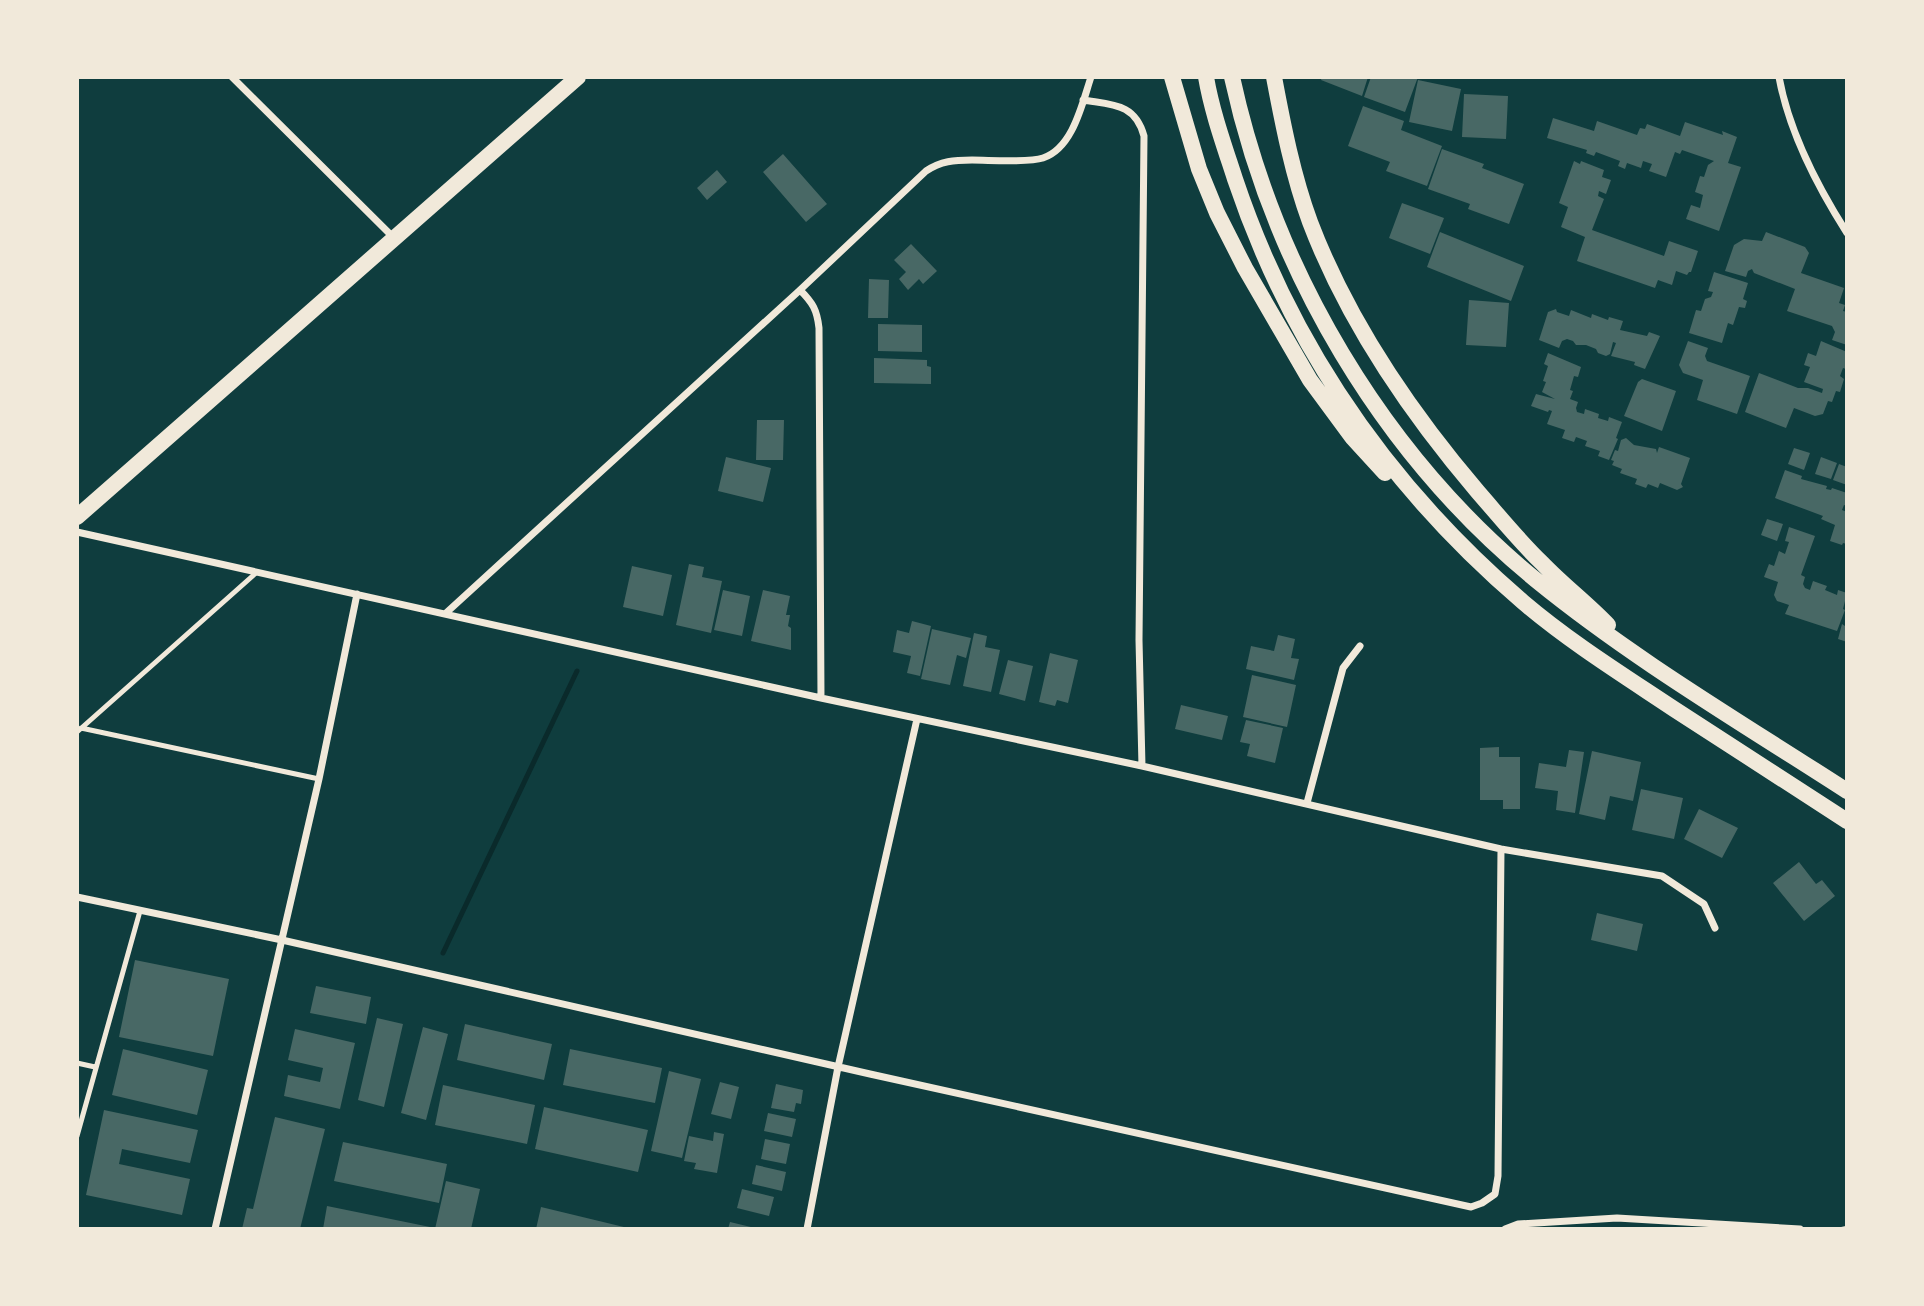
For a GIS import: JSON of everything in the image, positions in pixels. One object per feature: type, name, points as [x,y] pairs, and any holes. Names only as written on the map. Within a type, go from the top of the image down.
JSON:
[{"type":"main road","points":[[77,516],[578,77]]},
{"type":"main road","points":[[1172,77],[1199,169],[1217,213],[1245,268],[1310,380],[1352,437],[1394,483],[1523,601],[1570,639],[1847,821]]},
{"type":"main road","points":[[1206,77],[1210,99],[1245,209],[1291,313],[1322,370],[1361,427],[1400,478],[1443,527]]},
{"type":"main road","points":[[1232,77],[1241,120],[1256,169],[1304,284],[1335,343],[1369,397],[1445,492],[1489,538],[1535,579],[1632,651],[1847,791]]},
{"type":"main road","points":[[1274,77],[1292,161],[1310,220],[1334,276],[1391,380],[1430,434],[1505,523],[1632,651]]},
{"type":"street","points":[[232,77],[394,238]]},
{"type":"street","points":[[446,613],[800,290],[926,171],[938,163],[957,160],[1040,159],[1054,153],[1064,143],[1091,77]]},
{"type":"street","points":[[1779,77],[1788,111],[1808,160],[1832,210],[1847,233]]},
{"type":"street","points":[[1083,100],[1121,107],[1132,113],[1140,123],[1144,136],[1139,640],[1142,766]]},
{"type":"street","points":[[800,290],[813,303],[818,313],[819,328],[821,698]]},
{"type":"street","points":[[77,532],[821,698],[1142,766],[1502,849],[1662,876],[1704,904],[1715,928]]},
{"type":"street","points":[[215,1229],[319,779],[357,594]]},
{"type":"street","points":[[1307,803],[1343,668],[1360,646]]},
{"type":"street","points":[[807,1229],[838,1067],[917,719]]},
{"type":"street","points":[[77,897],[282,940],[1471,1207],[1495,1194],[1498,1175],[1502,849]]},
{"type":"street","points":[[1505,1229],[1518,1224],[1616,1218],[1800,1229]]},
{"type":"lane","points":[[79,730],[257,572]]},
{"type":"lane","points":[[79,730],[319,779]]},
{"type":"lane","points":[[77,1136],[140,911]]},
{"type":"lane","points":[[77,1063],[95,1068]]},
{"type":"path","points":[[1838,1229],[1847,1227]]},
{"type":"building","points":[[1322,77],[1368,77],[1362,96],[1321,80]]},
{"type":"building","points":[[1371,77],[1418,77],[1405,112],[1364,97]]},
{"type":"building","points":[[1418,80],[1461,89],[1452,131],[1409,122]]},
{"type":"building","points":[[1464,94],[1508,96],[1506,139],[1462,137]]},
{"type":"building","points":[[1363,106],[1404,121],[1401,130],[1442,146],[1427,186],[1386,171],[1390,162],[1348,146]]},
{"type":"building","points":[[1553,118],[1594,131],[1597,121],[1637,135],[1640,128],[1645,129],[1647,124],[1680,136],[1685,122],[1737,137],[1728,163],[1741,167],[1719,231],[1686,219],[1691,205],[1700,208],[1703,195],[1695,192],[1700,176],[1704,177],[1708,165],[1714,161],[1682,150],[1680,154],[1675,152],[1666,177],[1649,171],[1652,164],[1643,161],[1641,168],[1627,163],[1625,169],[1618,166],[1620,161],[1596,152],[1594,156],[1586,153],[1587,150],[1547,138]]},
{"type":"building","points":[[1442,149],[1484,164],[1482,168],[1524,184],[1509,224],[1468,209],[1470,204],[1428,189]]},
{"type":"building","points":[[783,154],[827,204],[806,222],[763,172]]},
{"type":"building","points":[[1574,161],[1604,170],[1602,177],[1611,180],[1606,194],[1599,191],[1598,196],[1604,199],[1592,230],[1664,256],[1669,241],[1698,251],[1691,272],[1687,275],[1676,271],[1672,285],[1658,280],[1655,288],[1577,261],[1585,237],[1561,227],[1568,207],[1559,203]]},
{"type":"building","points":[[717,170],[727,182],[707,200],[697,188]]},
{"type":"building","points":[[1402,203],[1444,218],[1430,254],[1389,238]]},
{"type":"building","points":[[1440,232],[1524,266],[1511,301],[1427,267]]},
{"type":"building","points":[[1766,232],[1805,247],[1809,253],[1801,273],[1844,288],[1839,303],[1845,305],[1843,311],[1847,312],[1847,345],[1832,340],[1835,332],[1832,326],[1787,311],[1795,289],[1754,273],[1752,269],[1746,277],[1725,271],[1734,245],[1744,239],[1762,241]]},
{"type":"building","points":[[911,244],[937,271],[923,284],[919,279],[908,290],[899,279],[906,272],[894,260]]},
{"type":"building","points":[[1714,272],[1748,283],[1743,299],[1747,301],[1745,308],[1739,307],[1733,325],[1728,323],[1722,343],[1689,333],[1696,310],[1701,311],[1705,299],[1711,297],[1713,292],[1708,291]]},
{"type":"building","points":[[869,279],[889,280],[888,318],[868,318]]},
{"type":"building","points":[[1469,300],[1509,303],[1506,347],[1466,345]]},
{"type":"building","points":[[1556,309],[1557,312],[1569,316],[1571,310],[1591,318],[1592,314],[1608,320],[1609,317],[1623,321],[1620,330],[1647,336],[1649,332],[1660,336],[1645,369],[1634,365],[1635,362],[1611,356],[1616,343],[1613,342],[1610,354],[1606,356],[1598,353],[1596,349],[1576,345],[1567,339],[1562,341],[1559,348],[1539,340],[1548,312]]},
{"type":"building","points":[[878,324],[922,325],[922,352],[878,351]]},
{"type":"building","points":[[1688,341],[1708,348],[1705,356],[1707,361],[1750,376],[1737,414],[1697,400],[1703,380],[1683,373],[1679,365]]},
{"type":"building","points":[[1821,341],[1847,352],[1846,369],[1843,368],[1840,376],[1844,379],[1840,392],[1836,391],[1832,402],[1828,401],[1823,414],[1815,416],[1794,408],[1786,428],[1745,412],[1759,373],[1798,388],[1822,393],[1823,389],[1804,382],[1810,367],[1804,365],[1808,353],[1816,356]]},
{"type":"building","points":[[1548,353],[1581,367],[1578,377],[1574,376],[1570,390],[1573,391],[1570,399],[1578,402],[1577,412],[1584,414],[1585,409],[1599,414],[1598,418],[1608,421],[1609,417],[1622,422],[1609,460],[1598,456],[1600,451],[1585,446],[1587,441],[1576,437],[1574,442],[1562,438],[1565,430],[1547,424],[1552,411],[1531,406],[1536,394],[1555,399],[1542,392],[1546,382],[1543,381],[1548,366],[1544,364]]},
{"type":"building","points":[[874,358],[927,360],[927,366],[931,367],[931,384],[874,383]]},
{"type":"building","points":[[1642,379],[1676,391],[1662,431],[1624,416],[1638,382]]},
{"type":"building","points":[[757,420],[784,420],[783,460],[756,460]]},
{"type":"building","points":[[1626,438],[1634,445],[1656,449],[1657,453],[1659,447],[1690,458],[1681,484],[1683,487],[1677,490],[1660,483],[1658,488],[1648,484],[1646,488],[1635,484],[1637,479],[1620,473],[1622,469],[1612,465],[1614,461],[1611,460],[1615,450],[1618,451],[1621,440]]},
{"type":"building","points":[[1794,448],[1810,453],[1804,470],[1788,464]]},
{"type":"building","points":[[726,457],[771,468],[763,502],[718,491]]},
{"type":"building","points":[[1821,457],[1837,463],[1831,479],[1815,474]]},
{"type":"building","points":[[1839,464],[1847,467],[1847,485],[1833,480]]},
{"type":"building","points":[[1785,470],[1802,476],[1801,479],[1827,486],[1826,489],[1832,488],[1847,493],[1847,506],[1844,505],[1842,510],[1847,512],[1847,544],[1830,541],[1835,525],[1821,519],[1823,516],[1775,498]]},
{"type":"building","points":[[1767,519],[1783,524],[1777,541],[1761,535]]},
{"type":"building","points":[[1789,527],[1815,536],[1801,575],[1805,577],[1805,588],[1810,590],[1813,581],[1827,586],[1825,590],[1837,595],[1838,590],[1847,593],[1843,609],[1845,610],[1837,631],[1785,614],[1789,605],[1777,601],[1774,595],[1778,582],[1764,577],[1769,564],[1774,566],[1779,551],[1785,554],[1789,542],[1785,541]]},
{"type":"building","points":[[689,564],[704,567],[702,577],[722,581],[711,633],[676,625]]},
{"type":"building","points":[[632,566],[672,575],[663,616],[623,607]]},
{"type":"building","points":[[723,590],[750,596],[742,636],[714,630]]},
{"type":"building","points":[[763,590],[790,596],[786,615],[790,615],[788,626],[791,628],[791,650],[751,641]]},
{"type":"building","points":[[912,621],[931,626],[920,676],[907,673],[911,656],[893,652],[897,630],[909,633]]},
{"type":"building","points":[[1847,621],[1847,642],[1838,639],[1842,624],[1845,626]]},
{"type":"building","points":[[932,629],[971,638],[966,658],[957,655],[950,685],[921,679]]},
{"type":"building","points":[[974,633],[987,636],[985,647],[1000,650],[991,692],[963,686]]},
{"type":"building","points":[[1278,635],[1295,639],[1291,658],[1299,659],[1294,680],[1246,669],[1251,646],[1274,651]]},
{"type":"building","points":[[1050,653],[1078,660],[1068,703],[1057,700],[1055,706],[1039,702]]},
{"type":"building","points":[[1008,660],[1033,666],[1025,701],[999,694]]},
{"type":"building","points":[[1252,675],[1296,685],[1287,727],[1243,717]]},
{"type":"building","points":[[1181,705],[1228,716],[1222,740],[1175,729]]},
{"type":"building","points":[[1246,720],[1283,728],[1275,763],[1247,756],[1250,744],[1240,742]]},
{"type":"building","points":[[1499,747],[1499,757],[1520,757],[1520,809],[1503,809],[1503,800],[1480,800],[1480,748]]},
{"type":"building","points":[[1569,750],[1584,752],[1575,813],[1556,810],[1558,791],[1535,788],[1539,763],[1566,767]]},
{"type":"building","points":[[1592,751],[1641,762],[1633,801],[1610,796],[1605,820],[1579,814]]},
{"type":"building","points":[[1641,789],[1683,798],[1674,839],[1632,830]]},
{"type":"building","points":[[1699,809],[1738,828],[1722,858],[1684,839]]},
{"type":"building","points":[[1799,862],[1816,884],[1822,880],[1835,896],[1804,921],[1773,883]]},
{"type":"building","points":[[1597,913],[1643,924],[1637,951],[1591,940]]},
{"type":"building","points":[[135,960],[229,979],[213,1056],[119,1037]]},
{"type":"building","points":[[316,986],[371,997],[366,1024],[310,1013]]},
{"type":"building","points":[[377,1018],[403,1024],[384,1107],[358,1100]]},
{"type":"building","points":[[465,1024],[552,1044],[544,1080],[457,1060]]},
{"type":"building","points":[[423,1027],[448,1034],[426,1120],[401,1113]]},
{"type":"building","points":[[295,1029],[355,1043],[340,1109],[284,1096],[288,1075],[320,1082],[323,1068],[288,1060]]},
{"type":"building","points":[[123,1049],[208,1070],[197,1115],[112,1095]]},
{"type":"building","points":[[570,1049],[662,1068],[655,1103],[563,1085]]},
{"type":"building","points":[[669,1071],[701,1079],[682,1158],[651,1151]]},
{"type":"building","points":[[720,1082],[739,1087],[731,1119],[711,1114]]},
{"type":"building","points":[[776,1084],[803,1090],[801,1104],[796,1103],[794,1112],[771,1108]]},
{"type":"building","points":[[443,1085],[535,1105],[527,1144],[435,1125]]},
{"type":"building","points":[[544,1107],[648,1130],[638,1172],[535,1149]]},
{"type":"building","points":[[104,1110],[198,1130],[190,1163],[122,1149],[119,1164],[190,1179],[182,1215],[86,1195]]},
{"type":"building","points":[[768,1113],[796,1119],[792,1137],[764,1131]]},
{"type":"building","points":[[275,1117],[325,1129],[300,1229],[242,1229],[247,1208],[253,1209]]},
{"type":"building","points":[[714,1132],[724,1134],[717,1173],[694,1169],[696,1163],[684,1161],[689,1136],[713,1141]]},
{"type":"building","points":[[765,1139],[790,1144],[786,1164],[761,1159]]},
{"type":"building","points":[[343,1142],[447,1164],[439,1203],[334,1181]]},
{"type":"building","points":[[756,1165],[786,1172],[782,1191],[752,1184]]},
{"type":"building","points":[[446,1181],[480,1189],[471,1229],[435,1229]]},
{"type":"building","points":[[742,1189],[774,1197],[769,1216],[737,1208]]},
{"type":"building","points":[[327,1206],[435,1228],[323,1229]]},
{"type":"building","points":[[541,1207],[628,1228],[628,1229],[536,1229]]},
{"type":"building","points":[[730,1222],[755,1228],[755,1229],[728,1229]]},
{"type":"waterway","points":[[443,953],[577,671]]}]
